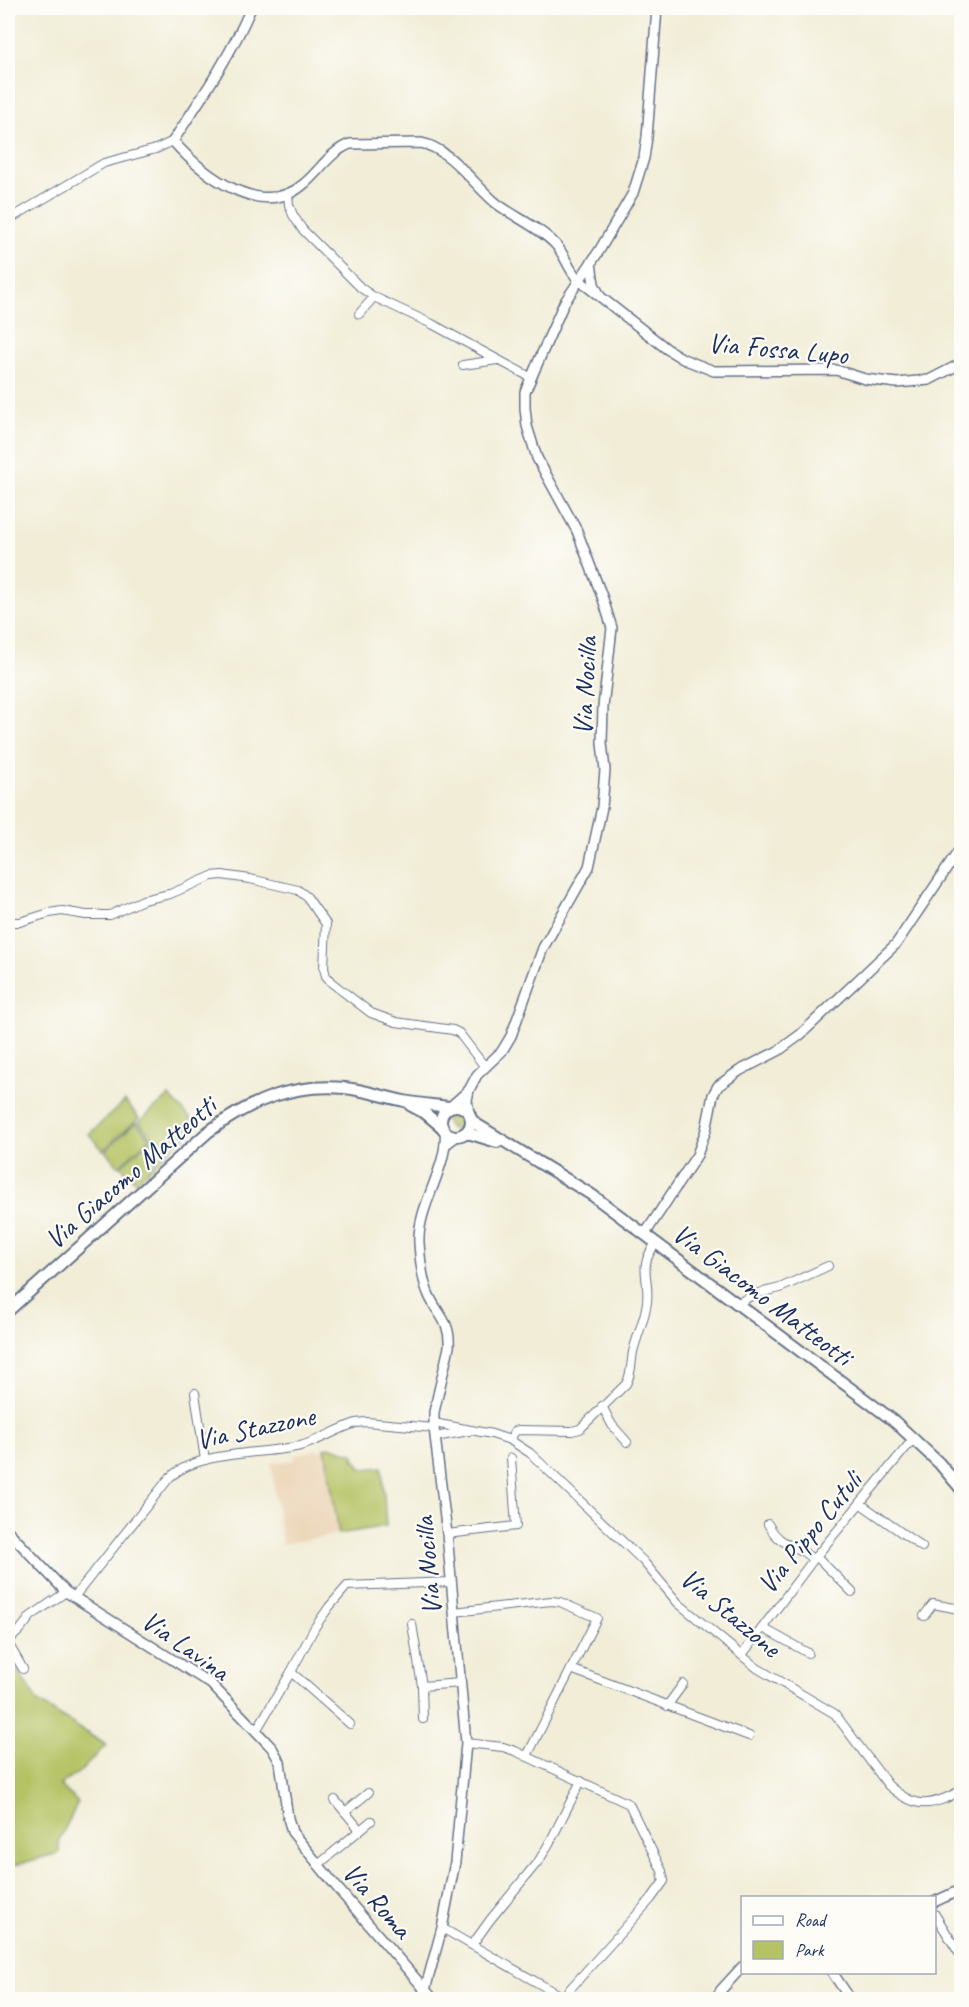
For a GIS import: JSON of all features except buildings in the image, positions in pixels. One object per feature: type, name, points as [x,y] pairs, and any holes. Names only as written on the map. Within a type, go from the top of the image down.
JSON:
[{"type":"main road","name":"Via Giacomo Matteotti","points":[[8,1311],[208,1132],[239,1110],[260,1100],[287,1092],[317,1088],[345,1088],[402,1101]]},
{"type":"main road","points":[[402,1101],[459,1106],[523,1152]]},
{"type":"main road","points":[[402,1101],[425,1113],[452,1136],[486,1138],[523,1152]]},
{"type":"main road","points":[[444,1129],[441,1118],[445,1110],[450,1107]]},
{"type":"main road","points":[[460,1135],[467,1131],[470,1116]]},
{"type":"main road","name":"Via Giacomo Matteotti","points":[[523,1152],[592,1195],[894,1421],[939,1463],[962,1490]]},
{"type":"street","points":[[8,220],[104,163],[173,141],[224,63],[250,8]]},
{"type":"street","name":"Via Nocilla","points":[[450,1107],[469,1090],[477,1075],[502,1051],[511,1036],[543,948],[590,867],[605,793],[602,743],[603,707],[612,628],[577,531],[537,458],[527,426],[525,392],[564,303],[615,226],[633,193],[644,158],[657,8]]},
{"type":"street","points":[[173,141],[195,165],[232,188],[258,196],[272,197],[288,193],[289,205],[302,229],[328,258],[361,288],[374,297],[432,324],[530,377]]},
{"type":"street","name":"Via Fossa Lupo","points":[[288,193],[304,183],[342,147],[358,143],[431,145],[497,204],[556,245],[569,269],[601,298],[683,359],[714,371],[836,370],[864,379],[897,383],[929,380],[962,363]]},
{"type":"street","points":[[591,263],[594,284],[601,298]]},
{"type":"street","points":[[359,314],[374,297]]},
{"type":"street","points":[[463,365],[497,360]]},
{"type":"street","points":[[645,1234],[697,1155],[706,1130],[713,1095],[718,1086],[778,1051],[800,1035],[896,944],[962,846]]},
{"type":"street","points":[[8,922],[20,922],[62,911],[86,915],[110,915],[143,900],[170,894],[212,876],[250,879],[298,891],[307,897],[326,924],[324,968],[326,976],[332,983],[371,1013],[396,1022],[453,1030],[459,1033],[485,1067]]},
{"type":"street","points":[[469,1090],[467,1100],[470,1116]]},
{"type":"street","points":[[444,1129],[445,1145]]},
{"type":"street","points":[[445,1145],[460,1135]]},
{"type":"street","name":"Via Nocilla","points":[[419,2000],[425,1990],[442,1928],[454,1862],[466,1743],[447,1534],[434,1429],[435,1412],[450,1347],[450,1337],[446,1323],[426,1290],[419,1243],[422,1224],[445,1145]]},
{"type":"street","points":[[510,1440],[515,1431],[519,1430],[576,1430],[622,1389],[629,1379],[633,1353],[647,1303],[645,1262],[656,1243]]},
{"type":"street","points":[[736,1304],[755,1294],[780,1288],[828,1266]]},
{"type":"street","points":[[195,1393],[205,1460]]},
{"type":"street","points":[[602,1406],[612,1425],[627,1442]]},
{"type":"street","name":"Via Stazzone","points":[[8,1642],[31,1616],[70,1594],[170,1477],[186,1465],[205,1460],[295,1447],[356,1423],[475,1430],[510,1440],[530,1453],[643,1561],[678,1603],[757,1668],[835,1714],[888,1785],[897,1793],[918,1803],[928,1804],[944,1800],[962,1790]]},
{"type":"street","points":[[434,1429],[475,1430]]},
{"type":"street","name":"Via Pippo Cutuli","points":[[742,1656],[815,1558],[914,1438]]},
{"type":"street","points":[[447,1534],[516,1526],[511,1458]]},
{"type":"street","points":[[861,1504],[922,1547]]},
{"type":"street","points":[[768,1524],[774,1536],[783,1543],[815,1558],[852,1592]]},
{"type":"street","name":"Via Lavina","points":[[8,1531],[70,1594],[210,1684],[256,1731],[272,1748],[280,1762],[290,1828]]},
{"type":"street","points":[[256,1731],[315,1627],[347,1586],[451,1582]]},
{"type":"street","points":[[454,1612],[551,1601],[560,1602],[597,1618],[527,1756]]},
{"type":"street","points":[[924,1616],[933,1604],[954,1608],[962,1606]]},
{"type":"street","points":[[412,1624],[422,1686],[423,1719]]},
{"type":"street","points":[[763,1628],[808,1653]]},
{"type":"street","points":[[8,1642],[23,1669]]},
{"type":"street","points":[[962,1663],[960,1668],[962,1674]]},
{"type":"street","points":[[571,1669],[749,1736]]},
{"type":"street","points":[[291,1672],[350,1724]]},
{"type":"street","points":[[422,1686],[460,1683]]},
{"type":"street","points":[[667,1706],[683,1684]]},
{"type":"street","points":[[442,1928],[563,1999],[651,1899],[664,1881],[662,1871],[629,1804],[527,1756],[502,1747],[466,1743]]},
{"type":"street","points":[[472,1945],[540,1859],[581,1781]]},
{"type":"street","points":[[345,1812],[368,1793]]},
{"type":"street","points":[[335,1800],[360,1830]]},
{"type":"street","points":[[318,1865],[371,1821]]},
{"type":"street","name":"Via Roma","points":[[290,1828],[318,1865],[434,2000]]},
{"type":"street","points":[[936,1901],[962,1889]]},
{"type":"street","points":[[936,1916],[962,1958]]},
{"type":"street","points":[[715,2000],[741,1968]]},
{"type":"street","points":[[833,1974],[851,2000]]},
{"type":"shaded area","points":[[317,1449],[318,1451],[326,1450],[339,1534],[282,1544],[271,1463],[296,1460],[295,1455]]},
{"type":"green space","points":[[169,1096],[198,1126],[166,1154],[139,1122]]},
{"type":"green space","points":[[125,1101],[139,1118],[103,1150],[89,1134]]},
{"type":"green space","points":[[456,1110],[463,1113],[466,1120],[463,1127],[456,1130],[449,1127],[446,1120],[449,1113]]},
{"type":"green space","points":[[136,1122],[150,1138],[119,1166],[105,1151]]},
{"type":"green space","points":[[151,1139],[165,1155],[136,1182],[121,1166]]},
{"type":"green space","points":[[332,1447],[354,1454],[359,1467],[364,1469],[382,1467],[386,1526],[339,1534],[325,1448]]},
{"type":"green space","points":[[8,1656],[38,1702],[106,1745],[82,1770],[60,1785],[78,1803],[59,1840],[59,1853],[8,1867]]}]
